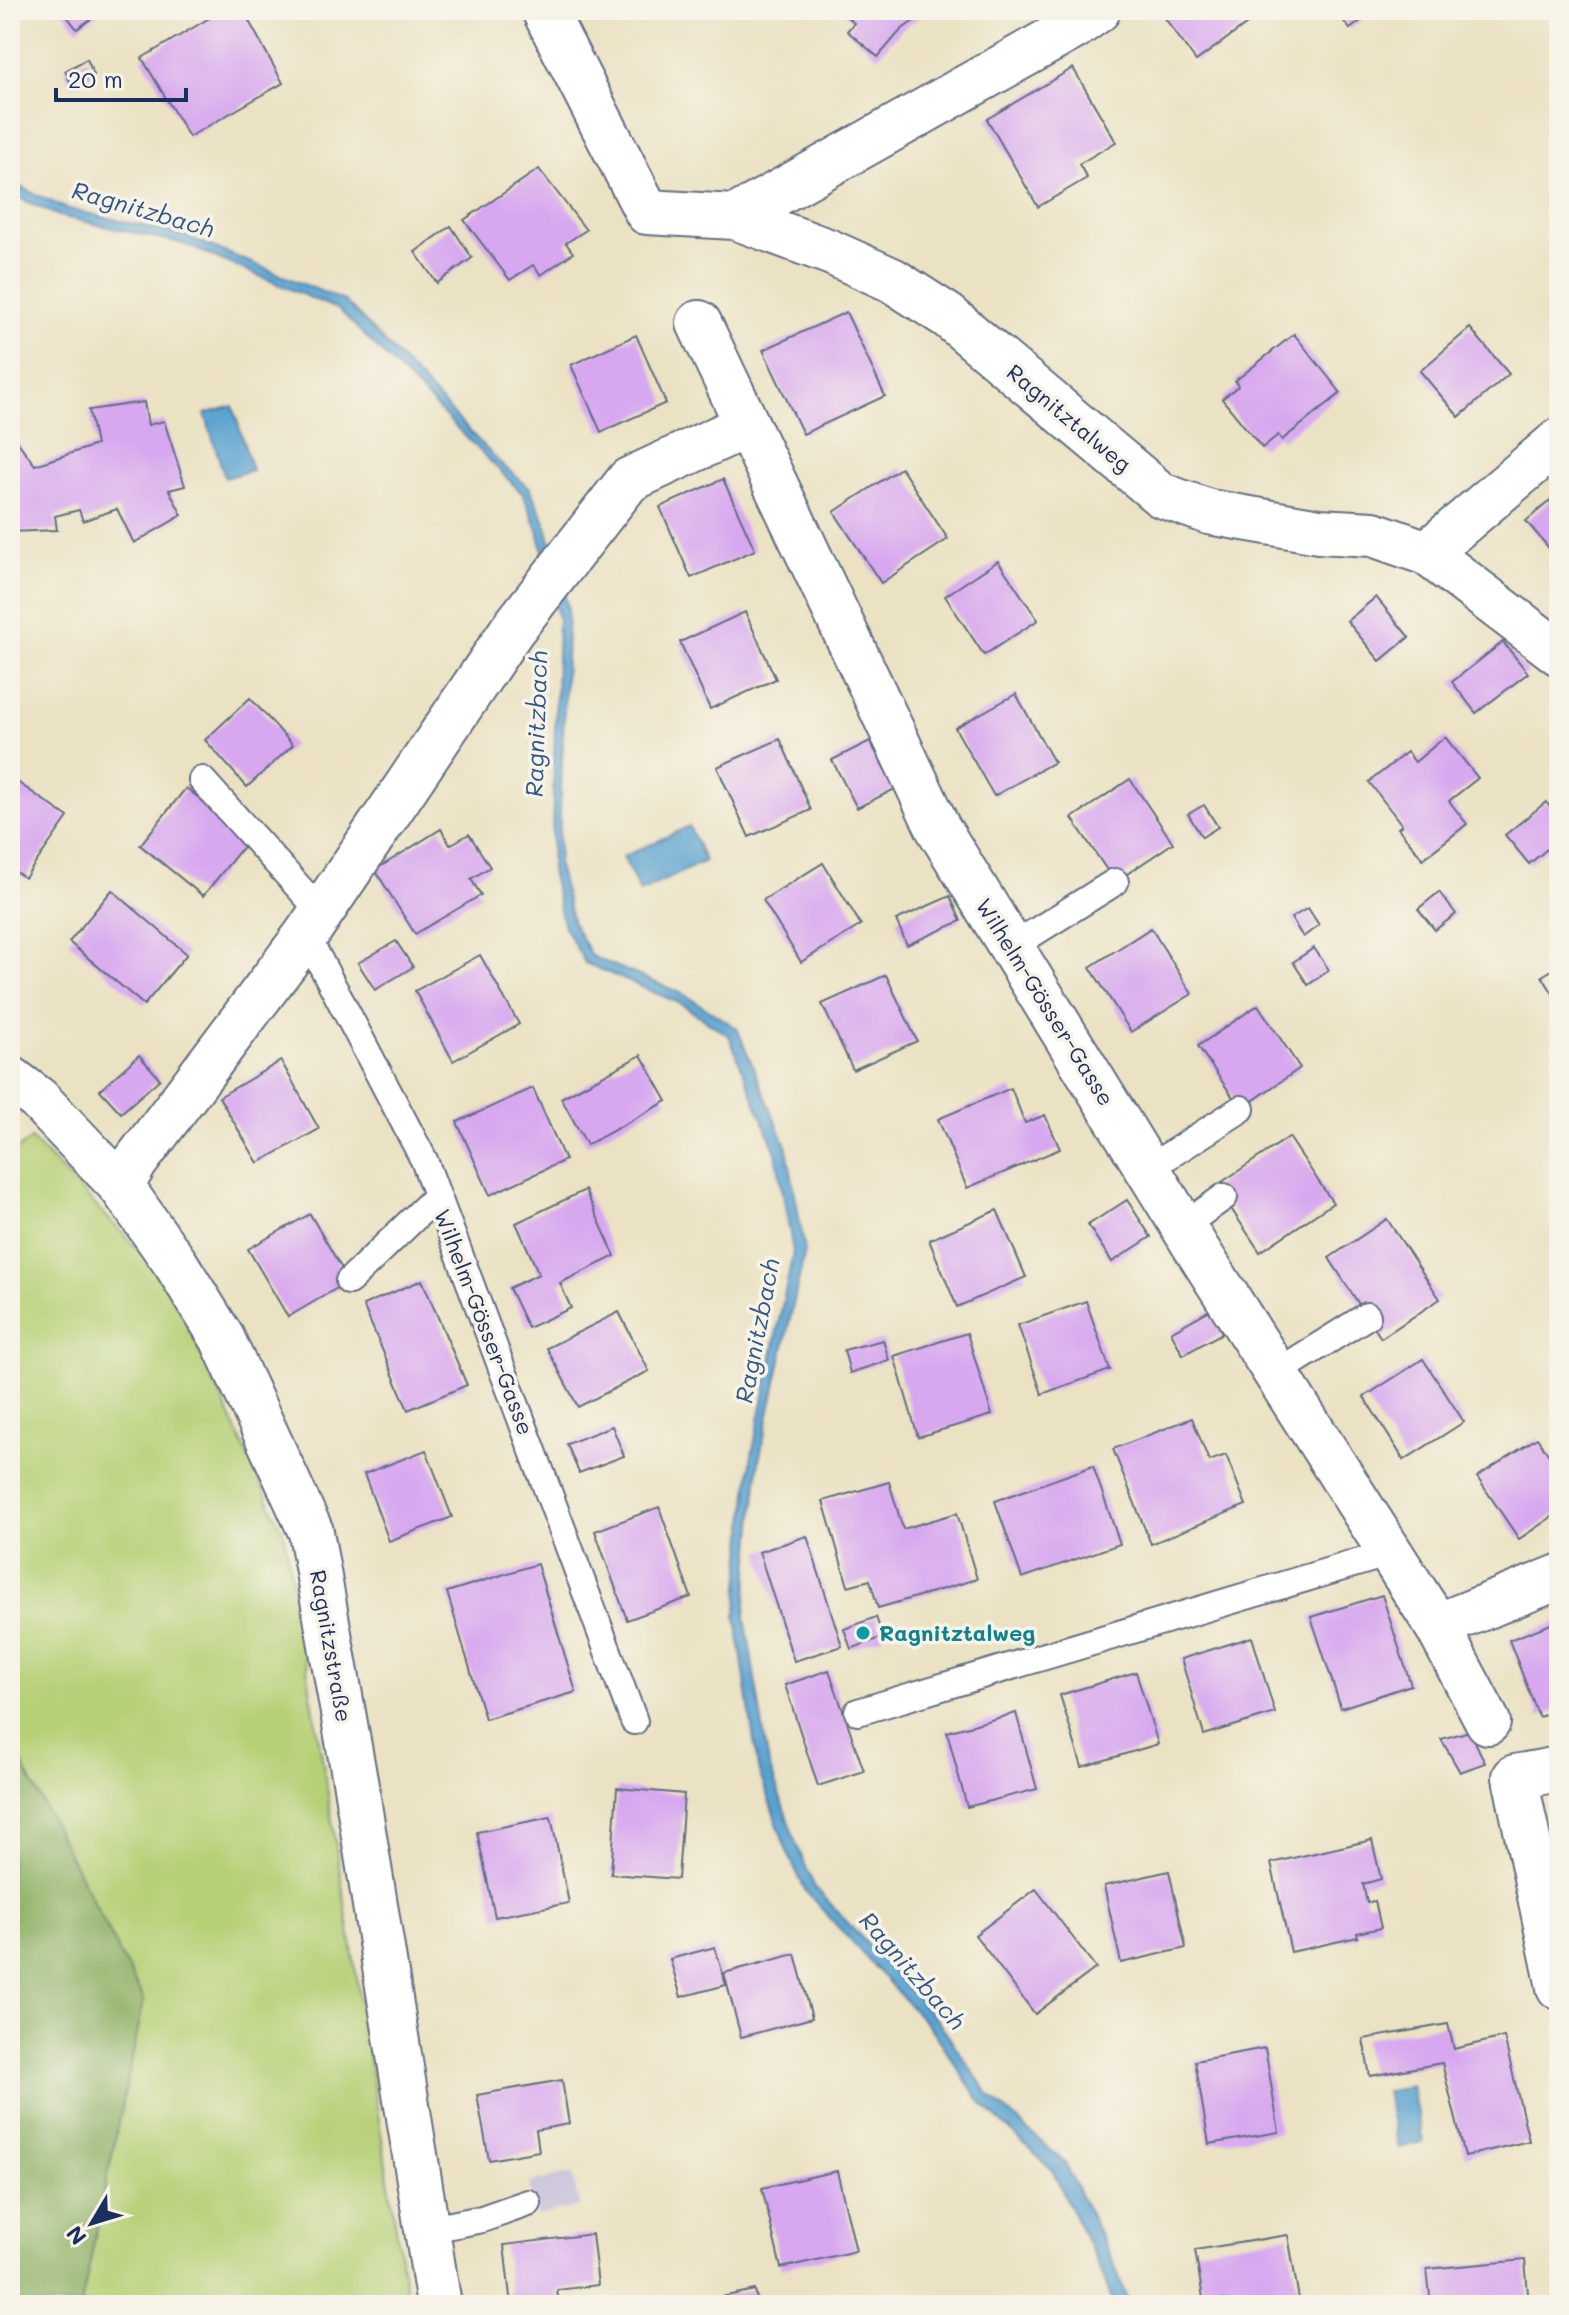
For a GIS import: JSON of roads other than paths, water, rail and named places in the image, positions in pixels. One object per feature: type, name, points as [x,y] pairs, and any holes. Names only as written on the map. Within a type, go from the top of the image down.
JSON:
[{"type":"street","name":"Ragnitztalweg","points":[[544,10],[647,212],[735,217],[830,252],[892,280],[948,316],[1161,495],[1209,512],[1319,531],[1373,534],[1427,553],[1559,653]]},
{"type":"street","points":[[735,217],[1074,27],[1098,10]]},
{"type":"street","name":"Wilhelm-Gösser-Gasse","points":[[699,323],[938,828],[1183,1226],[1437,1626],[1488,1722]]},
{"type":"street","points":[[121,1186],[136,1161],[314,924],[512,630],[629,480],[747,425]]},
{"type":"street","points":[[1427,553],[1559,441]]},
{"type":"street","name":"Ragnitzstraße","points":[[10,1078],[38,1099],[121,1186],[176,1264],[222,1338],[311,1532],[356,1786],[439,2305]]},
{"type":"street","points":[[1437,1626],[1559,1577]]},
{"type":"street","points":[[1559,1769],[1515,1777],[1559,1987]]},
{"type":"lane","name":"Wilhelm-Gösser-Gasse","points":[[202,780],[314,924],[424,1160],[634,1721]]},
{"type":"lane","points":[[1011,947],[1115,882]]},
{"type":"lane","points":[[1148,1169],[1241,1109]]},
{"type":"lane","points":[[349,1281],[437,1196]]},
{"type":"lane","points":[[1183,1226],[1224,1197]]},
{"type":"lane","points":[[1276,1373],[1367,1316]]},
{"type":"lane","points":[[858,1712],[1390,1553]]},
{"type":"lane","points":[[426,2230],[482,2219],[528,2203]]},
{"type":"water","name":"Ragnitzbach","points":[[10,182],[65,208],[186,236],[345,301],[499,462],[530,488],[545,522],[568,608],[558,866],[573,923],[591,956],[683,994],[737,1028],[787,1148],[805,1251],[759,1460],[745,1616],[769,1765],[814,1886],[938,2021],[989,2095],[1065,2163],[1115,2266],[1129,2305],[1114,2305],[1052,2170],[982,2104],[931,2029],[806,1892],[786,1849],[758,1769],[736,1618],[751,1460],[793,1252],[776,1153],[729,1036],[681,1004],[585,963],[564,927],[551,871],[558,618],[538,530],[523,494],[339,310],[184,244],[59,216],[10,194]]},
{"type":"water","points":[[233,406],[252,470],[225,478],[205,414]]},
{"type":"water","points":[[689,826],[705,861],[640,892],[623,857]]},
{"type":"water","points":[[1411,2086],[1423,2142],[1398,2148],[1386,2092]]},
{"type":"place","name":"Ragnitztalweg","points":[[863,1633]]}]
